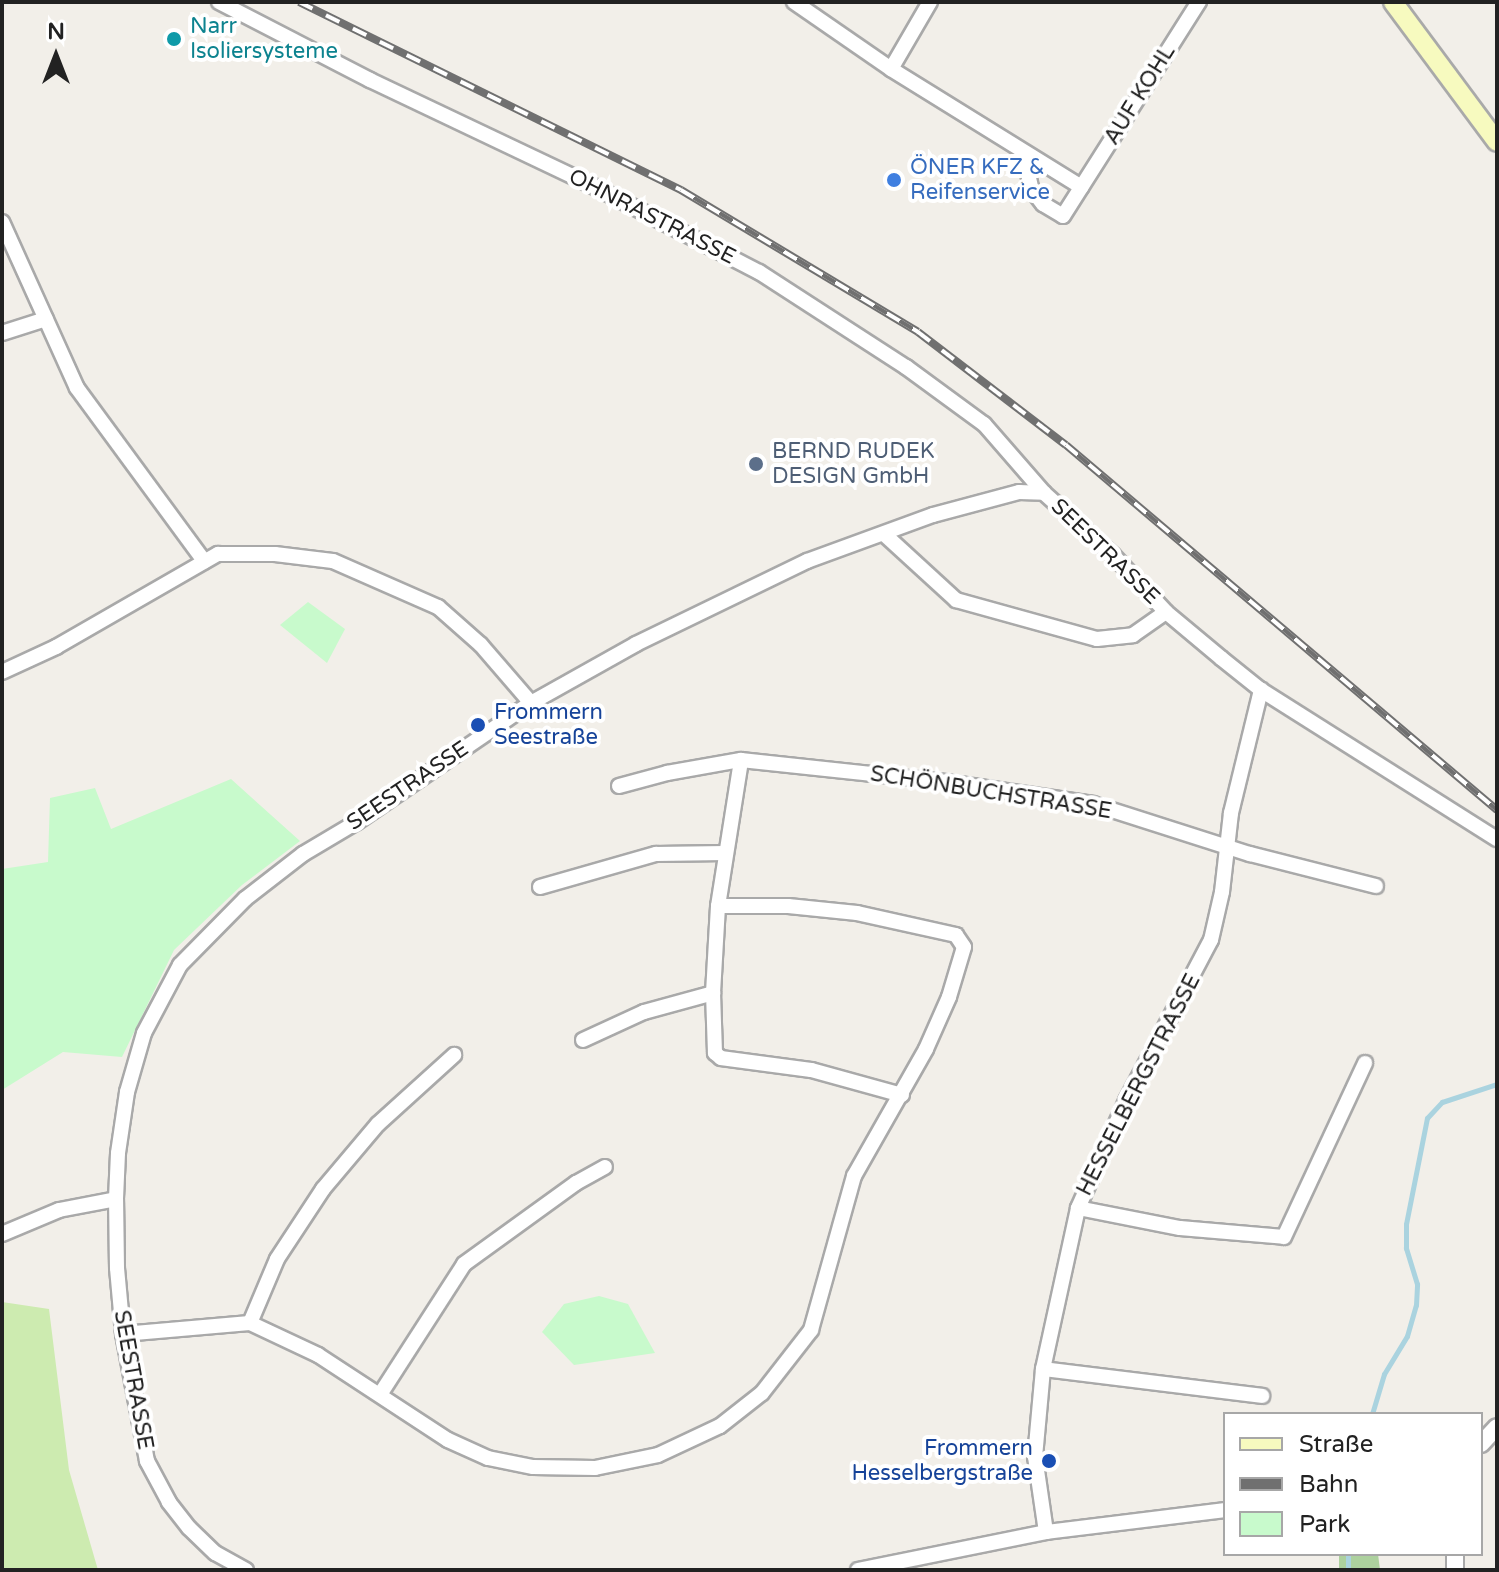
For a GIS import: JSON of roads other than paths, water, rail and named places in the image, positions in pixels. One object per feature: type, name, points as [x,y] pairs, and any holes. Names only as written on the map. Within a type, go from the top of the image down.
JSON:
[{"type":"main road","points":[[1393,2],[1497,142]]},
{"type":"street","name":"OHNRASTRASSE","points":[[219,2],[370,80],[591,185],[759,272],[906,367],[984,424],[1044,493]]},
{"type":"street","points":[[794,2],[891,69],[1081,187]]},
{"type":"street","points":[[891,69],[930,2]]},
{"type":"street","name":"AUF KOHL","points":[[1023,152],[1032,190],[1043,204],[1063,216],[1199,2]]},
{"type":"street","points":[[2,222],[77,388],[204,561]]},
{"type":"street","points":[[2,333],[46,319]]},
{"type":"street","name":"SEESTRASSE","points":[[246,1570],[215,1553],[189,1528],[169,1502],[147,1461],[123,1334],[117,1268],[118,1153],[135,1055],[180,965],[245,899],[303,854],[357,822],[531,703],[695,613],[807,561],[933,515],[1019,492],[1044,493],[1113,555],[1166,612],[1261,690],[1497,839]]},
{"type":"street","points":[[884,534],[956,600],[1097,639],[1133,635],[1166,612]]},
{"type":"street","points":[[2,672],[56,647],[218,554],[275,554],[333,561],[438,607],[481,645],[531,703]]},
{"type":"street","name":"HESSELBERGSTRASSE","points":[[1046,1532],[1035,1457],[1043,1369],[1078,1208],[1126,1101],[1211,940],[1231,813],[1261,690]]},
{"type":"street","points":[[741,760],[718,906],[713,993],[715,1053],[721,1058],[811,1070],[902,1095]]},
{"type":"street","name":"SCHÖNBUCHSTRASSE","points":[[619,786],[667,773],[741,760],[946,782],[1093,804],[1228,844],[1250,854],[1376,886]]},
{"type":"street","points":[[540,887],[656,854],[725,853]]},
{"type":"street","points":[[123,1334],[250,1323],[318,1355],[381,1393],[448,1440],[488,1458],[533,1467],[595,1468],[658,1455],[720,1426],[762,1393],[811,1330],[854,1176],[902,1095],[949,997],[964,947],[956,935],[857,913],[788,906],[718,906]]},
{"type":"street","points":[[583,1040],[644,1012],[713,993]]},
{"type":"street","points":[[250,1323],[277,1259],[323,1189],[378,1124],[454,1055]]},
{"type":"street","points":[[1078,1208],[1180,1228],[1284,1237],[1365,1063]]},
{"type":"street","points":[[381,1393],[464,1264],[576,1183],[605,1167]]},
{"type":"street","points":[[2,1234],[59,1210],[116,1199]]},
{"type":"street","points":[[1043,1369],[1262,1396]]},
{"type":"street","points":[[1483,1442],[1497,1427]]},
{"type":"street","points":[[858,1570],[1046,1532],[1223,1510]]},
{"type":"waterway","points":[[1373,1412],[1384,1374],[1407,1336],[1416,1305],[1417,1284],[1406,1248],[1406,1224],[1427,1118],[1442,1102],[1497,1084]]},
{"type":"waterway","points":[[1348,1556],[1348,1570]]},
{"type":"railway","points":[[299,2],[681,190],[918,332],[1066,445],[1497,810]]},
{"type":"place","name":"Narr Isoliersysteme","points":[[174,39]]},
{"type":"place","name":"ÖNER KFZ & Reifenservice","points":[[894,180]]},
{"type":"place","name":"BERND RUDEK DESIGN GmbH","points":[[756,464]]},
{"type":"place","name":"Frommern Seestraße","points":[[478,725]]},
{"type":"place","name":"Frommern Hesselbergstraße","points":[[1049,1461]]}]
